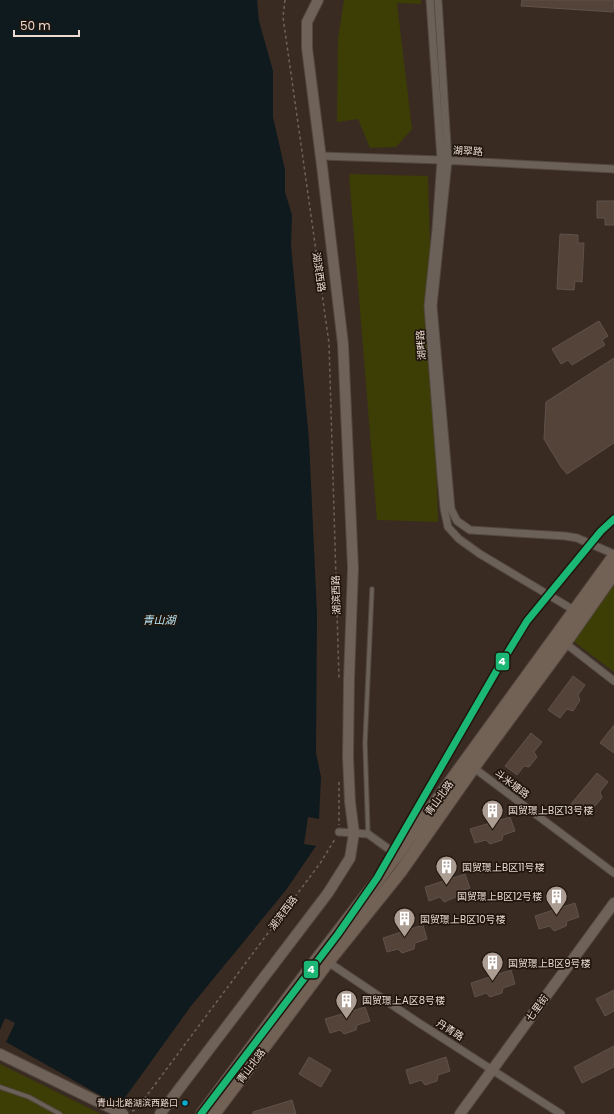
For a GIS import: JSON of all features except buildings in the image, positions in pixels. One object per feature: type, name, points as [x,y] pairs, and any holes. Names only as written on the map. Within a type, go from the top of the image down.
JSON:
[{"type":"main road","name":"青山北路","points":[[214,1114],[328,962],[401,871],[565,643],[579,613],[612,554]]},
{"type":"main road","name":"青山北路","points":[[202,1114],[311,967],[579,613],[614,573]]},
{"type":"street","name":"湖滨西路","points":[[160,1114],[328,893],[350,858],[354,833],[350,802],[348,757],[353,568],[344,344],[306,48],[307,22],[318,0]]},
{"type":"street","name":"湖畔路","points":[[430,0],[445,160],[428,306],[441,476],[444,508],[448,526],[459,539],[480,554],[579,613]]},
{"type":"street","name":"湖畔路","points":[[438,0],[445,160],[433,306],[451,509],[457,521],[470,530],[577,538],[612,554]]},
{"type":"street","name":"湖翠路","points":[[321,156],[445,160],[614,169]]},
{"type":"street","points":[[565,643],[614,681]]},
{"type":"street","name":"斗米塘路","points":[[474,768],[614,873]]},
{"type":"street","points":[[339,832],[368,834],[397,855]]},
{"type":"street","name":"七里街","points":[[460,1114],[614,903]]},
{"type":"street","name":"丹青路","points":[[328,962],[419,1023],[561,1114]]},
{"type":"street","points":[[0,1054],[121,1113]]},
{"type":"lane","points":[[368,834],[366,743],[372,589]]},
{"type":"lane","points":[[0,1087],[29,1098],[60,1114]]},
{"type":"path","name":"湖滨西路","points":[[285,0],[283,17],[328,343],[339,679]]},
{"type":"path","points":[[339,778],[339,832]]},
{"type":"path","name":"湖滨西路","points":[[121,1113],[136,1110],[321,862],[339,832]]},
{"type":"shaded area","points":[[344,0],[421,0],[421,4],[397,3],[412,129],[396,147],[370,148],[358,119],[337,122],[338,39]]},
{"type":"shaded area","points":[[349,174],[428,176],[438,522],[377,520]]},
{"type":"shaded area","points":[[614,585],[614,672],[573,641]]},
{"type":"shaded area","points":[[0,1064],[101,1114],[0,1114]]},
{"type":"water","name":"青山湖","points":[[0,0],[257,0],[259,21],[273,71],[273,117],[285,170],[285,192],[292,215],[291,245],[309,440],[317,614],[316,753],[321,777],[319,819],[308,817],[304,844],[316,846],[286,890],[191,1006],[119,1106],[6,1042],[15,1023],[5,1018],[0,1030]]},
{"type":"transit line","name":"4","points":[[201,1114],[338,934],[377,878],[497,670],[527,621],[601,531],[614,519]]},
{"type":"place","name":"国贸璟上B区13号楼","points":[[493,830]]},
{"type":"place","name":"国贸璟上B区11号楼","points":[[447,886]]},
{"type":"place","name":"国贸璟上B区12号楼","points":[[557,916]]},
{"type":"place","name":"国贸璟上B区10号楼","points":[[405,938]]},
{"type":"place","name":"国贸璟上B区9号楼","points":[[493,982]]},
{"type":"place","name":"国贸璟上A区8号楼","points":[[347,1020]]},
{"type":"place","name":"青山北路湖滨西路口","points":[[185,1103]]}]
